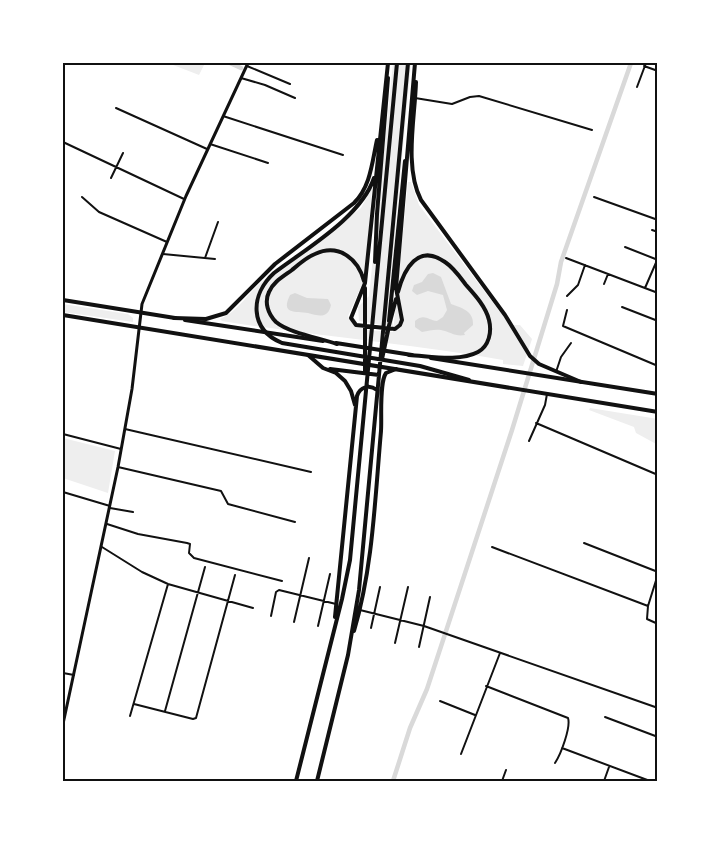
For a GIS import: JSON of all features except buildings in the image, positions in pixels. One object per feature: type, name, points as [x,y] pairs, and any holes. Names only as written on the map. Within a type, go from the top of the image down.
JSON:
[{"type":"main road","points":[[375,286],[381,121],[388,63]]},
{"type":"main road","points":[[388,63],[388,92],[365,283],[351,318],[356,325],[395,329],[402,320],[396,288],[415,63]]},
{"type":"main road","points":[[296,781],[347,576],[397,63]]},
{"type":"main road","points":[[348,655],[357,602],[408,63]]},
{"type":"main road","points":[[415,63],[412,166],[418,195],[505,315],[530,356],[539,364],[581,382]]},
{"type":"main road","points":[[174,318],[206,319],[226,313],[275,264],[354,203],[364,191],[370,176],[381,121]]},
{"type":"main road","points":[[387,333],[402,174],[407,154]]},
{"type":"main road","points":[[379,166],[360,205],[274,273],[262,287],[256,302],[258,320],[269,336],[282,343],[427,368],[469,380]]},
{"type":"main road","points":[[337,344],[284,327],[270,314],[267,303],[268,293],[274,283],[318,252],[341,252],[356,262],[362,274],[366,296],[364,346],[367,380]]},
{"type":"main road","points":[[379,368],[404,273],[412,262],[424,256],[438,258],[450,265],[485,310],[489,320],[490,336],[477,352],[460,356],[409,355]]},
{"type":"main road","points":[[63,300],[658,394]]},
{"type":"main road","points":[[63,315],[658,412]]},
{"type":"main road","points":[[308,355],[348,384],[354,401],[355,418]]},
{"type":"main road","points":[[323,368],[377,375],[396,369]]},
{"type":"main road","points":[[317,781],[368,573],[385,374]]},
{"type":"main road","points":[[333,632],[357,396],[362,388],[376,389],[382,405]]},
{"type":"street","points":[[63,724],[118,467],[144,300],[184,199],[247,64],[290,84]]},
{"type":"street","points":[[637,87],[645,65],[658,71]]},
{"type":"street","points":[[241,78],[295,98]]},
{"type":"street","points":[[415,98],[452,104],[479,96],[592,130]]},
{"type":"street","points":[[116,108],[207,149]]},
{"type":"street","points":[[223,116],[343,155]]},
{"type":"street","points":[[63,142],[184,199]]},
{"type":"street","points":[[210,144],[267,163]]},
{"type":"street","points":[[111,178],[123,153]]},
{"type":"street","points":[[82,197],[99,212],[167,242]]},
{"type":"street","points":[[594,198],[658,220]]},
{"type":"street","points":[[205,258],[218,222]]},
{"type":"street","points":[[652,230],[658,232]]},
{"type":"street","points":[[625,247],[658,259],[645,288]]},
{"type":"street","points":[[163,254],[215,259]]},
{"type":"street","points":[[566,258],[658,293]]},
{"type":"street","points":[[567,296],[578,285],[585,265]]},
{"type":"street","points":[[603,284],[608,274]]},
{"type":"street","points":[[622,307],[658,321]]},
{"type":"street","points":[[567,310],[563,326],[658,366]]},
{"type":"street","points":[[556,372],[561,357],[571,344]]},
{"type":"street","points":[[529,441],[545,405],[547,393]]},
{"type":"street","points":[[536,423],[658,475]]},
{"type":"street","points":[[125,429],[311,472]]},
{"type":"street","points":[[63,434],[121,449]]},
{"type":"street","points":[[118,467],[221,491],[228,504],[296,522]]},
{"type":"street","points":[[63,492],[134,512]]},
{"type":"street","points":[[107,524],[138,534],[188,543],[190,544],[189,553],[194,558],[282,581]]},
{"type":"street","points":[[584,543],[658,573],[648,606],[647,619],[658,624]]},
{"type":"street","points":[[102,547],[142,572],[168,584],[253,608]]},
{"type":"street","points":[[492,547],[648,606]]},
{"type":"street","points":[[294,622],[309,558]]},
{"type":"street","points":[[164,712],[205,567]]},
{"type":"street","points":[[318,626],[330,573]]},
{"type":"street","points":[[134,704],[196,718],[235,574]]},
{"type":"street","points":[[130,716],[168,584]]},
{"type":"street","points":[[371,628],[380,587]]},
{"type":"street","points":[[395,643],[408,587]]},
{"type":"street","points":[[270,616],[278,590],[337,604]]},
{"type":"street","points":[[419,647],[430,597]]},
{"type":"street","points":[[360,610],[424,626],[658,708]]},
{"type":"street","points":[[460,754],[500,653]]},
{"type":"street","points":[[63,673],[74,675]]},
{"type":"street","points":[[486,686],[568,718],[570,722],[555,763]]},
{"type":"street","points":[[440,701],[475,715]]},
{"type":"street","points":[[605,717],[658,736]]},
{"type":"street","points":[[562,748],[650,781]]},
{"type":"street","points":[[604,781],[610,766]]},
{"type":"street","points":[[502,781],[506,770]]},
{"type":"shaded area","points":[[168,63],[205,63],[199,75]]},
{"type":"shaded area","points":[[393,63],[411,63],[389,298],[393,303],[393,327],[359,321],[358,307],[369,296]]},
{"type":"shaded area","points":[[408,182],[411,182],[419,205],[510,325],[520,325],[532,339],[523,366],[503,364],[503,360],[468,354],[220,319],[236,309],[262,282],[278,273],[361,208],[372,188],[365,278],[348,316],[355,325],[361,328],[393,332]]},
{"type":"shaded area","points":[[433,273],[441,277],[451,304],[467,311],[472,316],[473,325],[464,333],[465,335],[438,330],[422,332],[415,327],[415,321],[418,319],[424,317],[437,321],[447,310],[443,295],[428,291],[417,295],[412,291],[414,285],[422,282],[428,274]]},
{"type":"shaded area","points":[[295,293],[307,298],[328,299],[331,305],[328,313],[319,315],[291,311],[288,309],[287,301],[290,295]]},
{"type":"shaded area","points":[[63,304],[128,314],[133,318],[133,322],[63,312]]},
{"type":"shaded area","points":[[590,408],[658,419],[658,445],[636,433],[634,427],[589,410]]},
{"type":"shaded area","points":[[63,438],[115,451],[108,493],[63,478]]},
{"type":"waterway","points":[[230,63],[241,68]]},
{"type":"waterway","points":[[393,781],[410,728],[427,689],[512,430],[557,284],[561,262],[631,63]]}]
